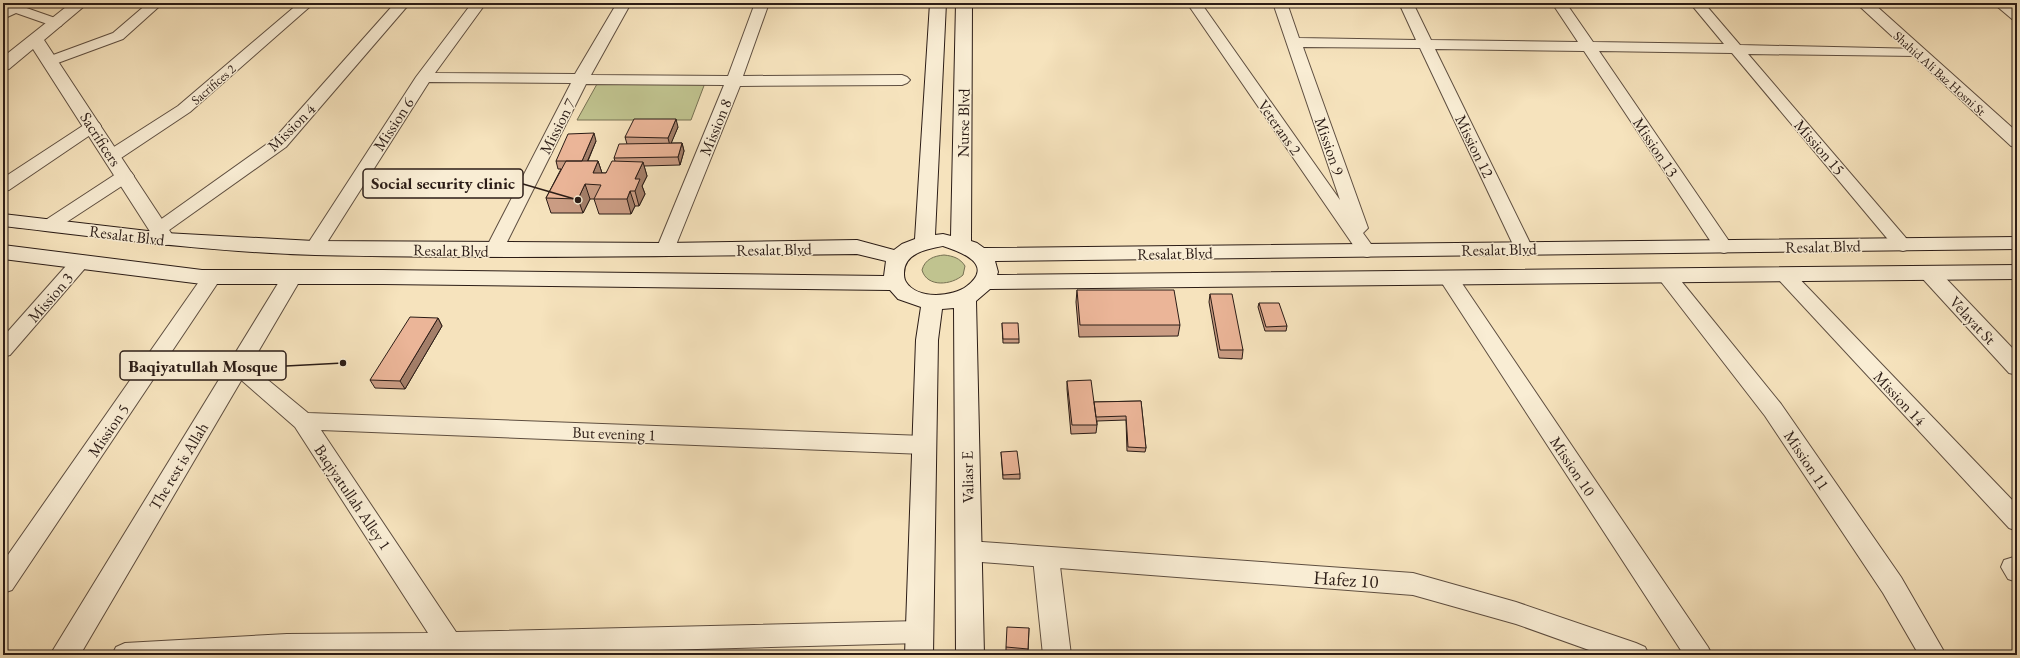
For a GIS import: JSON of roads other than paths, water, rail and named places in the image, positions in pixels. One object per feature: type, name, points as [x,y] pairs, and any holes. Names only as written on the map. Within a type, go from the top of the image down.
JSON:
[{"type":"main road","points":[[3,65],[80,3]]},
{"type":"main road","name":"Nurse Blvd","points":[[925,242],[938,3]]},
{"type":"main road","name":"Nurse Blvd","points":[[961,242],[964,3]]},
{"type":"main road","name":"Shahid Ali Baz Hosni St","points":[[1864,3],[2017,142]]},
{"type":"main road","name":"Sacrificers","points":[[35,39],[162,234]]},
{"type":"main road","name":"Resalat Blvd","points":[[3,220],[314,248],[665,250],[857,247],[898,258]]},
{"type":"main road","points":[[944,240],[961,242],[976,249],[982,255],[989,270],[985,282],[965,299],[932,303],[905,293],[895,283],[893,270],[898,258],[909,248],[925,242],[944,240]]},
{"type":"main road","name":"Resalat Blvd","points":[[982,255],[2017,244]]},
{"type":"main road","name":"Velayat St","points":[[1903,245],[2017,367]]},
{"type":"main road","name":"Resalat Blvd","points":[[4,253],[212,277],[895,283]]},
{"type":"main road","name":"Resalat Blvd","points":[[985,282],[2017,272]]},
{"type":"main road","name":"The rest is Allah","points":[[64,655],[292,277]]},
{"type":"main road","name":"Valiasr E","points":[[965,299],[970,655]]},
{"type":"main road","points":[[919,644],[927,340],[932,303]]},
{"type":"main road","points":[[1046,558],[1057,655]]},
{"type":"street","points":[[50,61],[118,36],[156,3]]},
{"type":"street","name":"Sacrifices 2","points":[[112,156],[184,110],[307,3]]},
{"type":"street","name":"Mission 4","points":[[162,234],[280,143],[403,3]]},
{"type":"street","name":"Mission 6","points":[[314,248],[424,77],[479,3]]},
{"type":"street","name":"Mission 7","points":[[494,250],[582,78],[624,3]]},
{"type":"street","name":"Mission 8","points":[[665,250],[734,80],[762,3]]},
{"type":"street","name":"Veterans 2","points":[[1194,3],[1367,251]]},
{"type":"street","name":"Mission 9","points":[[1280,3],[1367,251]]},
{"type":"street","name":"Mission 12","points":[[1406,3],[1524,249]]},
{"type":"street","name":"Mission 13","points":[[1558,3],[1724,247]]},
{"type":"street","name":"Mission 15","points":[[1697,3],[1903,245]]},
{"type":"street","points":[[2000,3],[2017,16]]},
{"type":"street","points":[[3,15],[15,8],[56,23]]},
{"type":"street","points":[[1294,42],[1917,52]]},
{"type":"street","points":[[424,77],[902,80]]},
{"type":"street","points":[[3,186],[93,126]]},
{"type":"street","points":[[50,225],[125,176]]},
{"type":"street","name":"Mission 3","points":[[3,350],[80,262]]},
{"type":"street","name":"Mission 14","points":[[1784,274],[2017,521]]},
{"type":"street","name":"Mission 11","points":[[1666,276],[1773,410],[1892,585],[1933,655]]},
{"type":"street","name":"Mission 5","points":[[3,582],[212,277]]},
{"type":"street","name":"Mission 10","points":[[1448,278],[1699,655]]},
{"type":"street","name":"Baqiyatullah Alley 1","points":[[238,366],[303,421],[453,650]]},
{"type":"street","name":"But evening 1","points":[[303,421],[924,445]]},
{"type":"street","name":"Hafez 10","points":[[968,551],[1046,558],[1413,584],[1516,613],[1636,655]]},
{"type":"street","points":[[125,655],[285,651],[919,644]]},
{"type":"place","name":"Social security clinic","points":[[578,200]]},
{"type":"place","name":"Baqiyatullah Mosque","points":[[343,363]]}]
